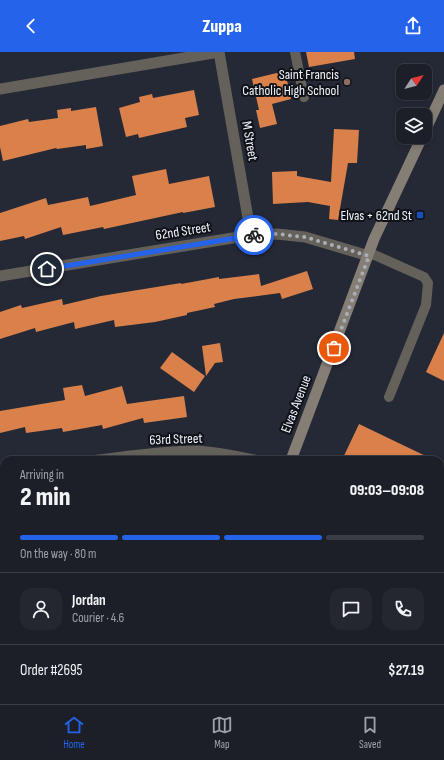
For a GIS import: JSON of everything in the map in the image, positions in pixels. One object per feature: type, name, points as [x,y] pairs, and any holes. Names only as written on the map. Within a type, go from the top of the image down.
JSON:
[{"type":"main road","points":[[432,116],[443,93]]},
{"type":"main road","name":"Elvas Avenue","points":[[292,456],[374,239],[419,144]]},
{"type":"street","points":[[0,89],[219,52]]},
{"type":"street","name":"M Street","points":[[219,52],[251,235]]},
{"type":"street","name":"62nd Street","points":[[0,276],[251,235],[277,234],[305,237],[369,254]]},
{"type":"street","name":"63rd Street","points":[[135,456],[197,451],[235,456]]},
{"type":"lane","points":[[295,52],[304,97]]},
{"type":"lane","points":[[369,254],[424,277],[428,283],[426,305],[389,397]]},
{"type":"building","points":[[306,52],[354,52],[355,59],[309,67]]},
{"type":"building","points":[[285,71],[291,99],[272,104],[277,124],[260,128],[256,110],[259,110],[252,79]]},
{"type":"building","points":[[194,90],[199,115],[185,118],[187,127],[139,138],[138,134],[126,137],[119,108],[140,102],[139,97],[152,94],[153,98]]},
{"type":"building","points":[[96,107],[103,146],[86,149],[86,145],[56,148],[3,161],[0,147],[0,126],[28,119],[29,122],[58,118],[57,110],[71,108],[71,111]]},
{"type":"building","points":[[334,129],[359,130],[357,163],[348,163],[338,220],[329,219],[330,206],[308,202],[273,204],[272,172],[297,171],[297,176],[331,182]]},
{"type":"building","points":[[166,169],[169,184],[209,176],[215,207],[183,212],[104,229],[103,227],[63,235],[61,227],[25,239],[24,236],[0,241],[0,213],[46,198],[48,205],[88,197],[90,206],[136,195],[132,176]]},
{"type":"building","points":[[307,271],[313,289],[282,299],[280,293],[234,299],[214,304],[215,307],[155,322],[115,327],[114,320],[75,329],[74,322],[36,332],[35,328],[0,339],[0,312],[21,305],[22,308],[62,299],[63,305],[101,296],[219,277],[219,279],[259,274],[261,286]]},
{"type":"building","points":[[444,333],[444,381],[426,372]]},
{"type":"building","points":[[220,343],[223,362],[215,363],[206,376],[202,346]]},
{"type":"building","points":[[172,352],[205,376],[194,392],[160,368]]},
{"type":"building","points":[[82,385],[85,396],[122,386],[127,404],[184,396],[187,417],[144,423],[143,418],[103,429],[102,425],[63,432],[62,428],[26,433],[25,427],[0,433],[0,411],[65,400],[63,388]]},
{"type":"building","points":[[359,424],[426,456],[344,456]]},
{"type":"way so far","points":[[254,235],[277,234],[305,237],[369,256],[334,348]]},
{"type":"place","name":"Saint Francis Catholic High School","points":[[347,82]]},
{"type":"place","name":"Elvas + 62nd St","points":[[420,215]]},
{"type":"route","points":[[47,269],[254,235]]}]
